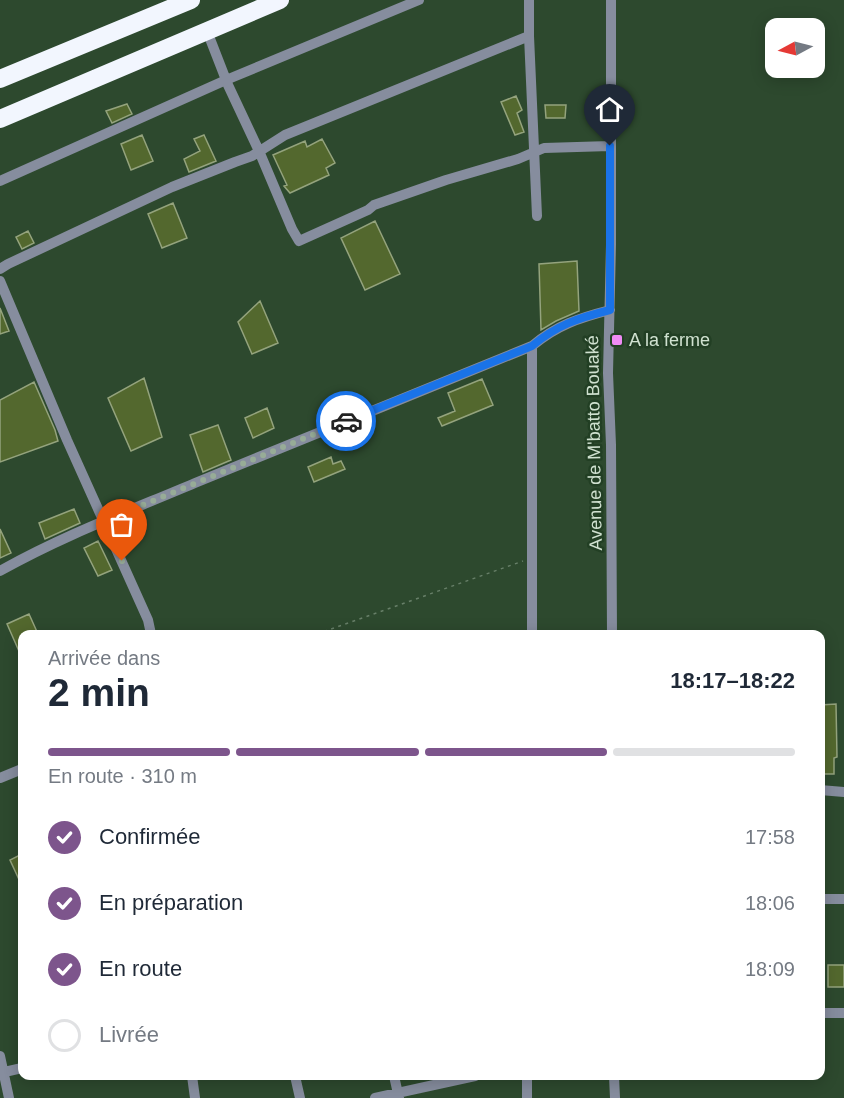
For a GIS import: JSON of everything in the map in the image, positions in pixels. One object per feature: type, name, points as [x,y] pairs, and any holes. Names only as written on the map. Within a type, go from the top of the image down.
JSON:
[{"type":"highway","points":[[0,79],[191,0]]},
{"type":"highway","points":[[0,120],[280,0]]},
{"type":"street","points":[[0,181],[226,80],[419,0]]},
{"type":"street","points":[[529,0],[537,216]]},
{"type":"street","name":"Avenue de M'batto Bouaké","points":[[611,0],[608,373],[611,445],[612,630]]},
{"type":"street","points":[[207,31],[226,80],[298,241],[368,210],[374,205],[446,180],[518,159],[544,148],[610,146]]},
{"type":"street","points":[[0,269],[172,187],[252,156],[285,135],[529,36]]},
{"type":"street","points":[[0,281],[67,440],[148,620],[150,630]]},
{"type":"street","points":[[0,571],[25,556],[104,521],[532,346],[546,335],[578,318],[610,310]]},
{"type":"street","points":[[532,346],[532,630]]},
{"type":"street","points":[[0,778],[18,771]]},
{"type":"street","points":[[825,790],[844,792]]},
{"type":"street","points":[[825,899],[844,899]]},
{"type":"street","points":[[825,1013],[844,1013]]},
{"type":"street","points":[[0,1056],[9,1098]]},
{"type":"street","points":[[2,1072],[18,1069]]},
{"type":"street","points":[[193,1080],[195,1098]]},
{"type":"street","points":[[296,1080],[300,1098]]},
{"type":"street","points":[[395,1080],[399,1096]]},
{"type":"street","points":[[375,1098],[399,1096],[461,1080]]},
{"type":"street","points":[[527,1080],[527,1098]]},
{"type":"street","points":[[614,1080],[615,1098]]},
{"type":"path","points":[[328,630],[533,557]]},
{"type":"building","points":[[516,96],[522,110],[517,113],[524,132],[515,135],[501,102]]},
{"type":"building","points":[[127,104],[132,114],[112,123],[106,111]]},
{"type":"building","points":[[545,105],[566,105],[565,118],[546,118]]},
{"type":"building","points":[[142,135],[153,161],[131,170],[121,144]]},
{"type":"building","points":[[204,135],[216,161],[189,172],[184,159],[200,151],[194,139]]},
{"type":"building","points":[[322,139],[335,163],[326,168],[329,175],[290,193],[284,186],[287,185],[273,155],[305,141],[307,147]]},
{"type":"building","points":[[173,203],[187,238],[162,248],[148,214]]},
{"type":"building","points":[[375,221],[400,274],[365,290],[341,238]]},
{"type":"building","points":[[28,231],[34,243],[22,249],[16,237]]},
{"type":"building","points":[[577,261],[579,311],[541,330],[539,264]]},
{"type":"building","points":[[260,301],[278,343],[252,354],[238,322]]},
{"type":"building","points":[[0,308],[9,331],[0,334]]},
{"type":"building","points":[[144,378],[162,437],[131,451],[108,398]]},
{"type":"building","points":[[482,379],[493,405],[442,426],[438,418],[455,411],[448,393]]},
{"type":"building","points":[[34,382],[58,441],[0,462],[0,400]]},
{"type":"building","points":[[267,408],[274,428],[253,438],[245,418]]},
{"type":"building","points":[[218,425],[231,460],[203,472],[190,435]]},
{"type":"building","points":[[331,457],[333,464],[341,461],[345,469],[314,482],[308,467]]},
{"type":"building","points":[[74,509],[80,523],[45,539],[39,523]]},
{"type":"building","points":[[0,529],[11,553],[0,558]]},
{"type":"building","points":[[98,541],[112,570],[98,576],[84,548]]},
{"type":"building","points":[[29,614],[36,630],[18,630],[18,649],[7,624]]},
{"type":"building","points":[[836,704],[837,757],[834,758],[834,774],[825,774],[825,705]]},
{"type":"building","points":[[18,856],[18,877],[10,860]]},
{"type":"building","points":[[828,965],[844,965],[844,987],[828,987]]},
{"type":"way so far","points":[[122,561],[104,521],[346,421]]},
{"type":"place","name":"A la ferme","points":[[617,340]]},
{"type":"route","points":[[346,421],[532,346],[546,335],[578,318],[610,310],[610,146]]}]
